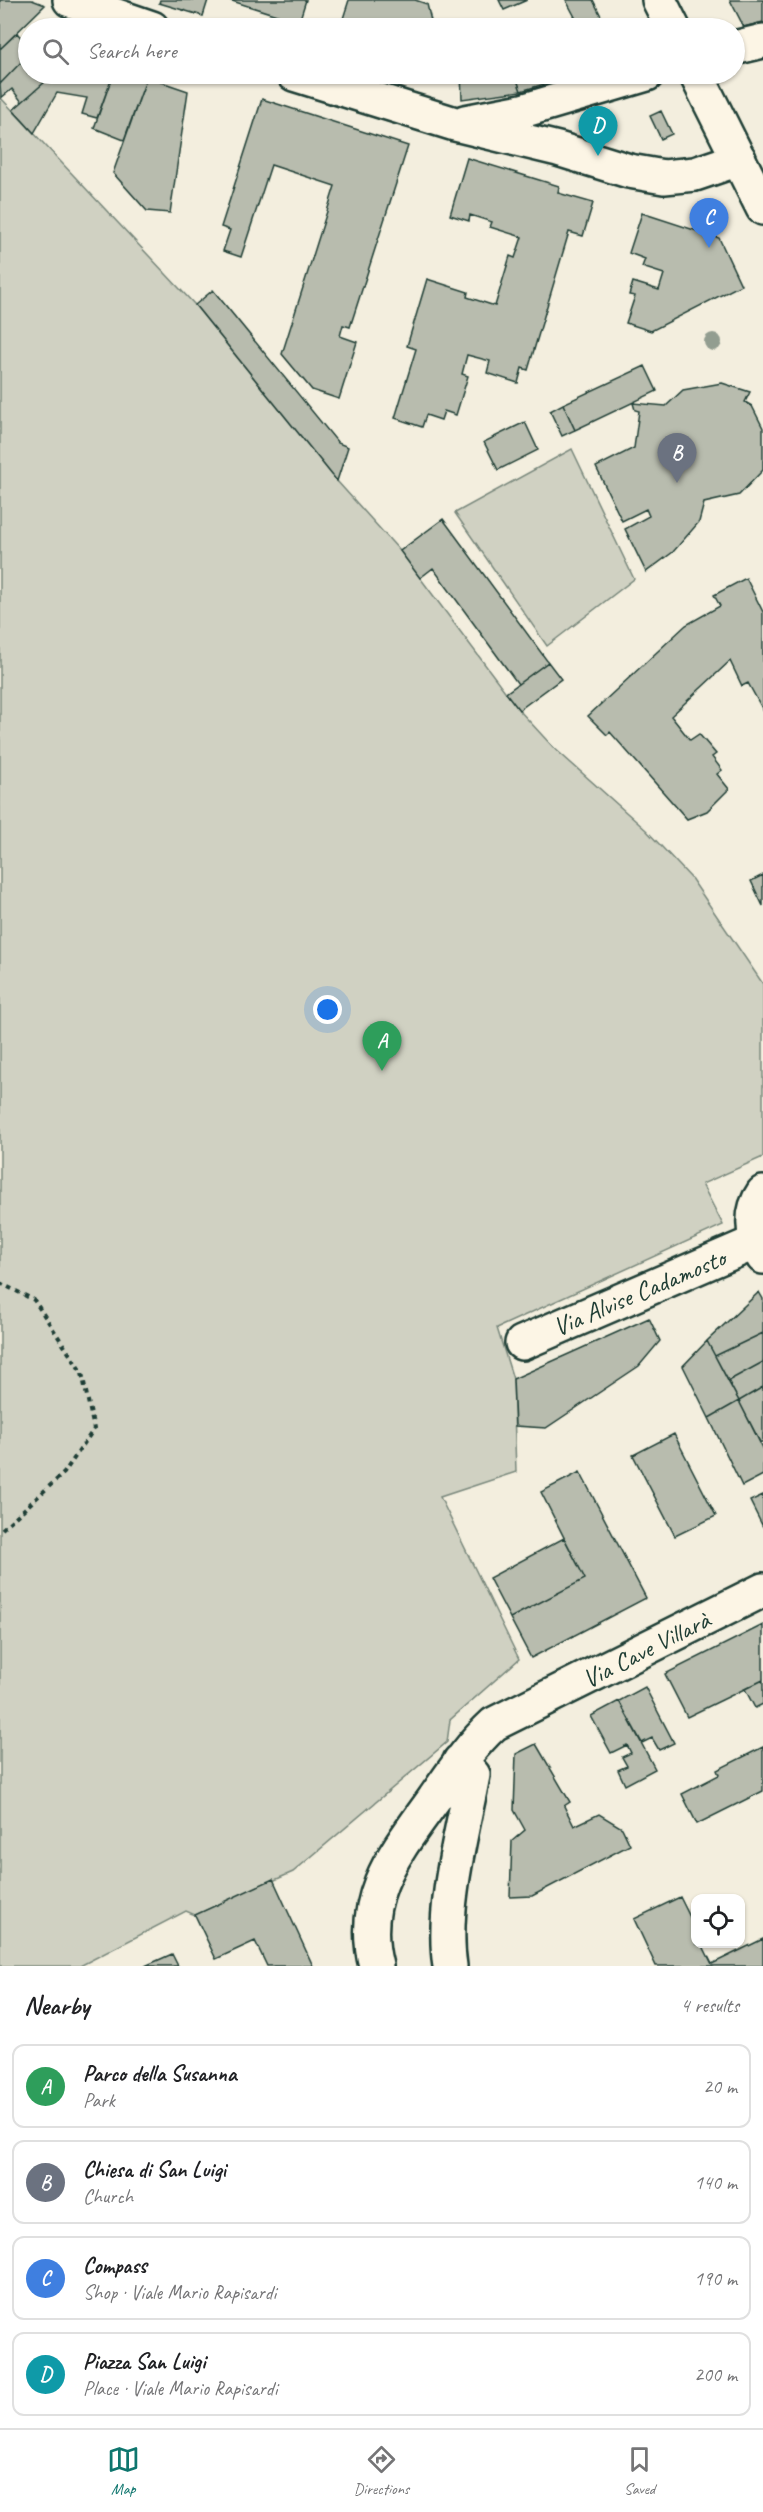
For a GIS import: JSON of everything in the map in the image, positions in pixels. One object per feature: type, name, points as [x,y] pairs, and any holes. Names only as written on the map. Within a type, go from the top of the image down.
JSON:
[{"type":"street","points":[[70,0],[123,18]]},
{"type":"street","points":[[659,0],[668,18]]},
{"type":"street","points":[[745,45],[763,40]]},
{"type":"street","points":[[326,84],[454,124],[558,149],[629,171],[664,177],[695,174],[739,159]]},
{"type":"street","points":[[454,124],[522,111],[613,84]]},
{"type":"street","points":[[701,84],[763,208]]},
{"type":"street","points":[[558,149],[550,125],[552,112],[562,99]]},
{"type":"street","points":[[759,1249],[753,1214],[763,1192]]},
{"type":"street","name":"Via Alvise Cadamosto","points":[[522,1343],[759,1249]]},
{"type":"street","name":"Via Cave Villarà","points":[[376,1966],[371,1926],[377,1891],[388,1864],[474,1743],[495,1724],[763,1590]]},
{"type":"street","points":[[450,1966],[447,1945],[453,1889],[473,1775],[460,1761]]},
{"type":"path","points":[[0,1283],[34,1300],[82,1373],[94,1429],[64,1473],[0,1531]]},
{"type":"shaded area","points":[[0,97],[195,305],[337,481],[400,551],[519,710],[553,747],[646,830],[691,878],[763,984],[763,1157],[702,1184],[723,1225],[497,1328],[513,1379],[516,1472],[440,1497],[519,1659],[450,1720],[447,1742],[293,1872],[195,1915],[186,1911],[80,1966],[0,1966]]},
{"type":"shaded area","points":[[572,449],[634,579],[547,646],[455,513]]},
{"type":"building","points":[[0,0],[32,0],[45,5],[32,18],[18,18],[18,31],[0,49]]},
{"type":"building","points":[[160,0],[208,0],[203,16],[159,3]]},
{"type":"building","points":[[229,0],[306,0],[300,18],[286,18]]},
{"type":"building","points":[[349,0],[415,0],[427,4],[430,18],[343,18]]},
{"type":"building","points":[[499,0],[527,0],[504,10]]},
{"type":"building","points":[[566,0],[593,0],[602,18],[575,18]]},
{"type":"building","points":[[730,0],[763,0],[763,22],[745,27],[745,18],[739,18]]},
{"type":"building","points":[[18,34],[18,65],[0,84],[0,49]]},
{"type":"building","points":[[18,65],[18,84],[43,84],[22,102],[12,89],[1,98],[0,84]]},
{"type":"building","points":[[43,84],[109,84],[97,118],[82,114],[87,98],[57,93],[34,133],[13,110]]},
{"type":"building","points":[[109,84],[144,84],[124,140],[94,128]]},
{"type":"building","points":[[145,84],[168,84],[188,91],[170,213],[147,211],[113,173]]},
{"type":"building","points":[[461,84],[519,84],[521,91],[462,99]]},
{"type":"building","points":[[519,84],[544,84],[521,91]]},
{"type":"building","points":[[262,99],[408,146],[350,327],[343,325],[340,336],[357,342],[339,399],[312,390],[282,354],[335,186],[271,165],[241,257],[223,251],[230,230],[221,227]]},
{"type":"building","points":[[661,111],[672,134],[661,139],[650,116]]},
{"type":"building","points":[[467,158],[559,186],[558,193],[593,203],[583,236],[569,232],[528,370],[522,368],[518,383],[487,373],[490,361],[467,355],[462,374],[468,376],[456,415],[444,411],[441,420],[426,415],[422,427],[395,418],[416,349],[407,346],[427,279],[468,292],[467,297],[495,306],[510,256],[515,258],[522,237],[490,227],[492,222],[470,215],[469,221],[450,215]]},
{"type":"building","points":[[642,213],[719,238],[741,285],[651,331],[626,323],[635,296],[629,295],[633,282],[659,290],[664,274],[642,267],[645,259],[629,253]]},
{"type":"building","points":[[213,290],[338,443],[348,447],[337,481],[195,305]]},
{"type":"building","points":[[645,366],[657,391],[575,430],[563,404]]},
{"type":"building","points":[[722,383],[750,392],[745,402],[752,406],[763,428],[763,470],[739,495],[704,503],[699,522],[673,552],[646,572],[625,529],[649,516],[646,509],[622,521],[596,467],[634,448],[639,411],[635,410],[633,403],[666,406],[683,390]]},
{"type":"building","points":[[563,404],[575,430],[562,436],[550,411]]},
{"type":"building","points":[[525,422],[538,450],[498,470],[484,442]]},
{"type":"building","points":[[443,519],[548,662],[518,684],[433,568],[420,578],[400,551]]},
{"type":"building","points":[[746,578],[763,612],[763,710],[748,683],[742,686],[730,661],[671,716],[690,740],[699,734],[716,754],[712,757],[722,770],[717,774],[729,789],[707,811],[687,819],[610,732],[607,735],[588,716],[686,625],[720,606],[714,595]]},
{"type":"building","points":[[548,662],[561,679],[519,710],[506,693]]},
{"type":"building","points":[[763,875],[763,906],[751,881]]},
{"type":"building","points":[[759,1292],[763,1299],[763,1333],[715,1356],[707,1341]]},
{"type":"building","points":[[649,1318],[660,1341],[639,1366],[546,1428],[515,1426],[513,1379]]},
{"type":"building","points":[[763,1333],[763,1362],[728,1381],[715,1356]]},
{"type":"building","points":[[707,1341],[739,1401],[709,1418],[683,1366]]},
{"type":"building","points":[[763,1362],[763,1387],[739,1401],[728,1381]]},
{"type":"building","points":[[763,1387],[763,1441],[760,1443],[739,1401]]},
{"type":"building","points":[[739,1401],[763,1448],[763,1475],[742,1486],[709,1418]]},
{"type":"building","points":[[674,1434],[716,1516],[675,1536],[633,1455]]},
{"type":"building","points":[[580,1472],[646,1598],[531,1658],[510,1618],[585,1579],[541,1492]]},
{"type":"building","points":[[763,1495],[763,1527],[750,1501]]},
{"type":"building","points":[[564,1538],[585,1579],[510,1618],[489,1578]]},
{"type":"building","points":[[763,1625],[763,1680],[687,1717],[665,1674]]},
{"type":"building","points":[[763,1680],[763,1704],[755,1708],[745,1689]]},
{"type":"building","points":[[645,1687],[674,1743],[659,1750],[652,1738],[642,1743],[619,1701]]},
{"type":"building","points":[[619,1701],[655,1769],[625,1785],[618,1770],[627,1766],[622,1757],[631,1753],[627,1745],[611,1753],[591,1716]]},
{"type":"building","points":[[536,1744],[570,1802],[564,1806],[574,1826],[599,1814],[622,1828],[630,1845],[532,1896],[510,1897],[512,1841],[525,1830],[514,1810],[516,1754]]},
{"type":"building","points":[[763,1747],[763,1791],[697,1824],[682,1794],[719,1775],[717,1770]]},
{"type":"building","points":[[273,1879],[313,1966],[267,1966],[255,1941],[216,1959],[195,1915]]},
{"type":"building","points":[[680,1897],[691,1919],[691,1948],[704,1948],[712,1964],[763,1939],[763,1966],[656,1966],[634,1919]]},
{"type":"building","points":[[172,1954],[178,1966],[145,1966]]},
{"type":"place","name":"Piazza San Luigi","points":[[598,156]]},
{"type":"place","name":"Compass","points":[[709,248]]},
{"type":"place","name":"Chiesa di San Luigi","points":[[677,483]]},
{"type":"place","name":"Parco della Susanna","points":[[382,1071]]}]
